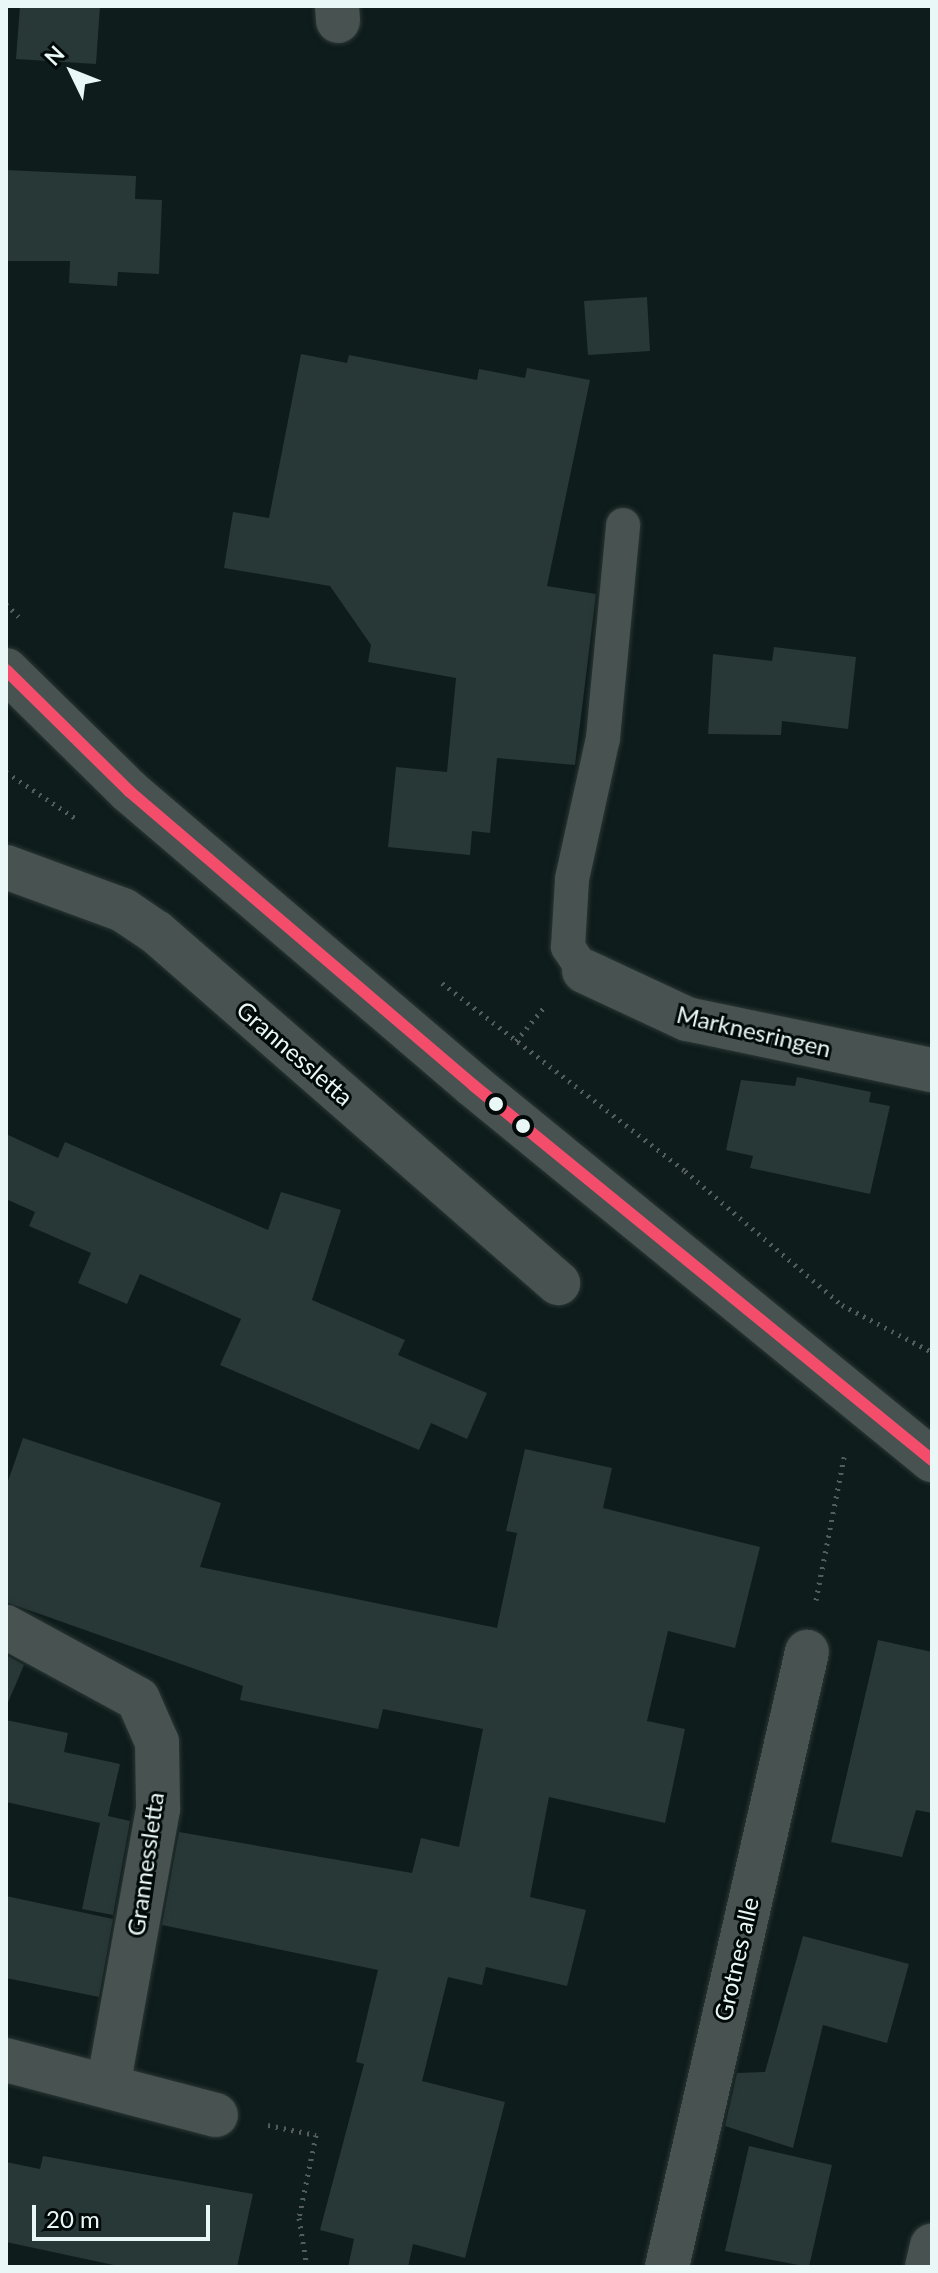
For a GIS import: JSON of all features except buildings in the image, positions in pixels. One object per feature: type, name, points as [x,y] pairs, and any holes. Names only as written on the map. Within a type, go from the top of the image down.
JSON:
[{"type":"main road","points":[[6,670],[129,791],[449,1064],[932,1460]]},
{"type":"street","name":"Grannessletta","points":[[6,867],[123,910],[156,932],[558,1283]]},
{"type":"street","name":"Marknesringen","points":[[584,971],[687,1019],[932,1070]]},
{"type":"street","name":"Grannessletta","points":[[6,1627],[138,1699],[157,1742],[158,1809],[108,2086]]},
{"type":"street","name":"Grotnes alle","points":[[667,2267],[807,1652]]},
{"type":"street","points":[[6,2060],[216,2115]]},
{"type":"street","points":[[927,2267],[932,2246]]},
{"type":"lane","points":[[584,971],[568,947],[572,879],[603,738],[623,525]]},
{"type":"path","points":[[6,604],[29,626]]},
{"type":"path","points":[[6,772],[84,824]]},
{"type":"path","points":[[431,974],[685,1171],[842,1305],[932,1352]]},
{"type":"path","points":[[807,1652],[848,1444]]},
{"type":"path","points":[[216,2115],[316,2135],[299,2218],[307,2267]]},
{"type":"transit line","points":[[6,670],[129,791],[473,1085],[932,1460]]}]
